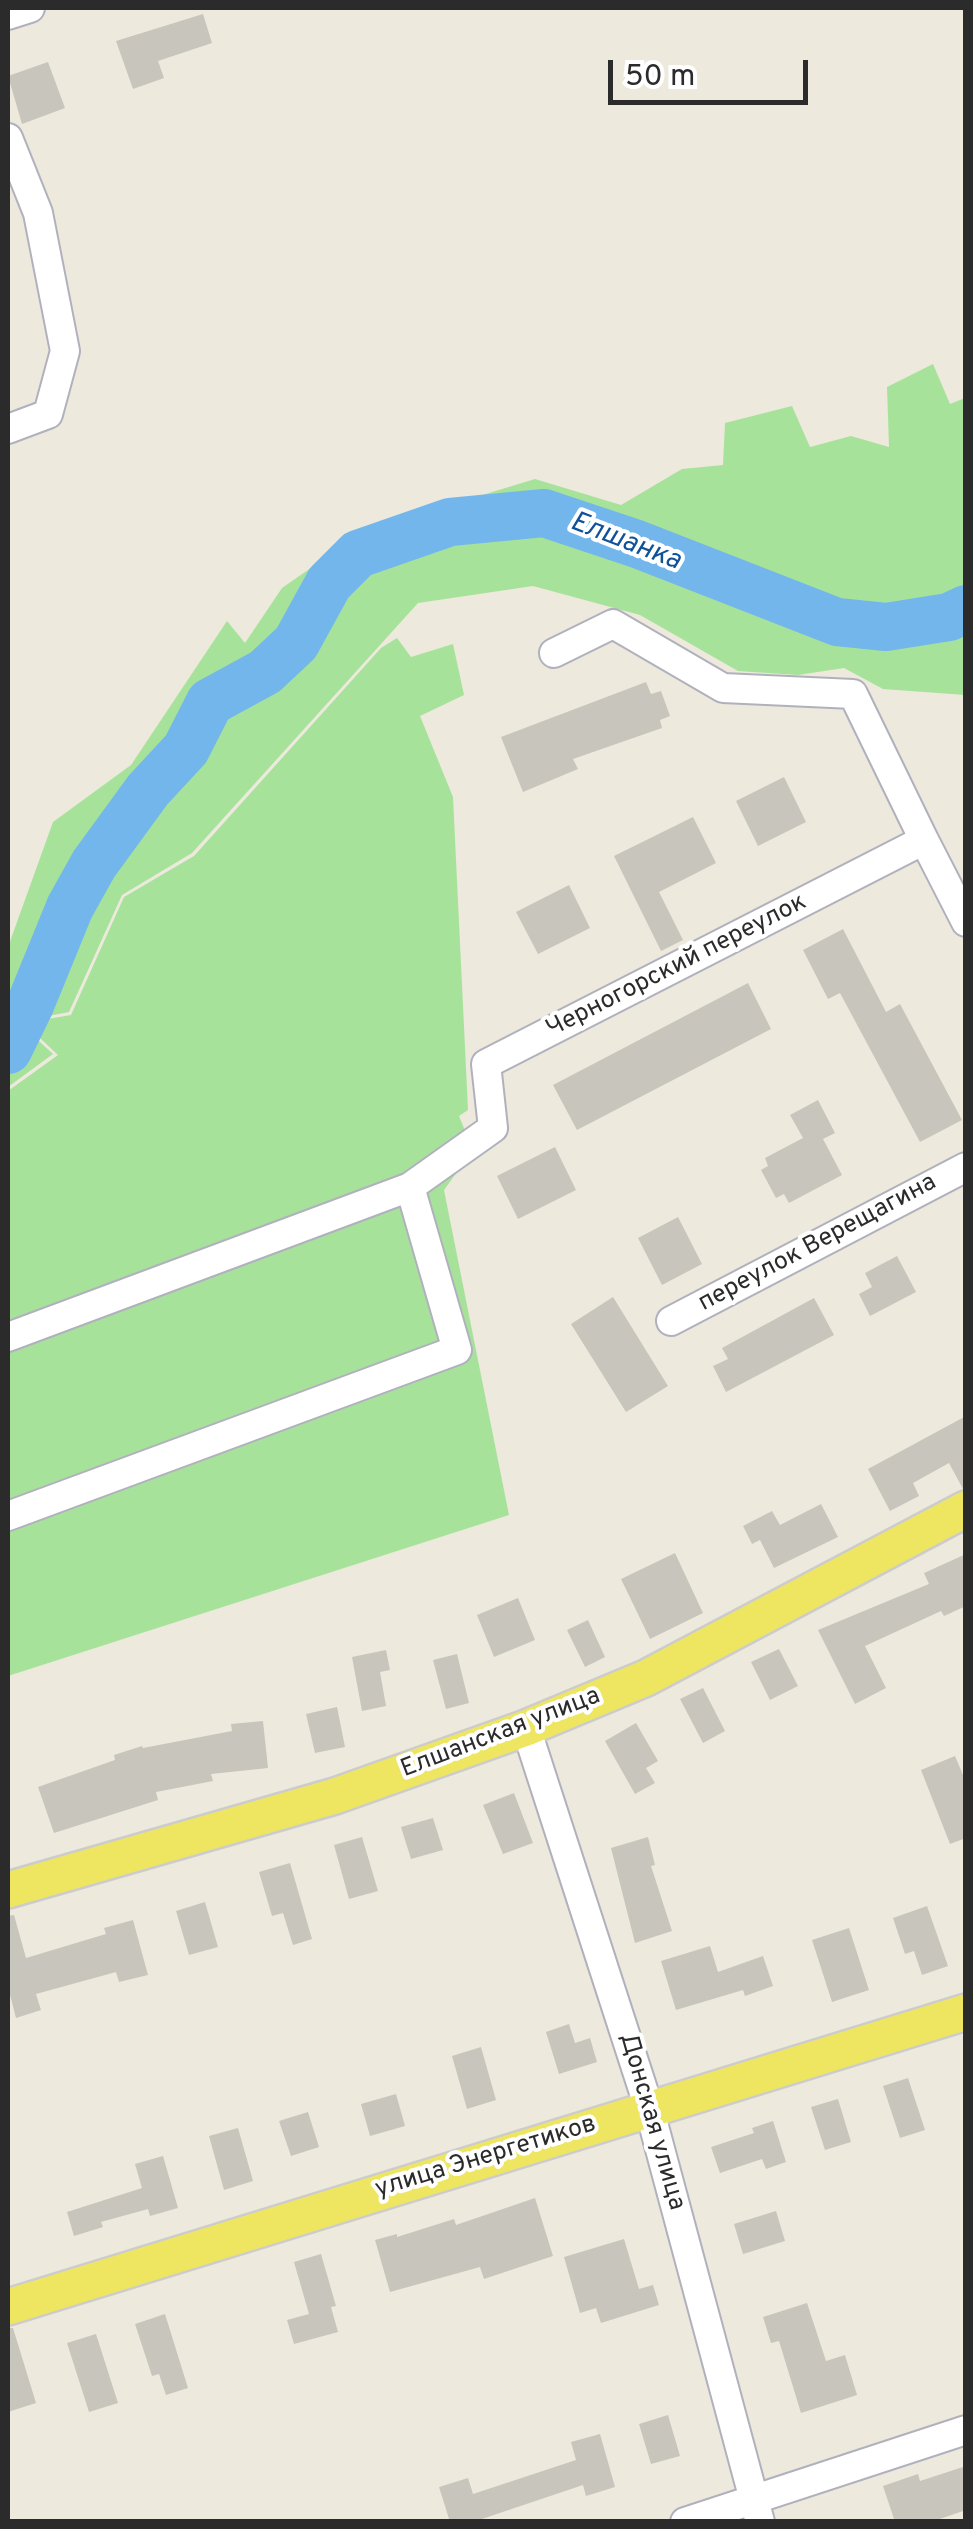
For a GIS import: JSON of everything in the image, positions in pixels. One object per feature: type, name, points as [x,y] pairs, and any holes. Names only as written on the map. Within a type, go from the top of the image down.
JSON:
[{"type":"main road","name":"Елшанская улица","points":[[8,1890],[336,1796],[526,1728],[646,1678],[966,1509]]},
{"type":"main road","name":"улица Энергетиков","points":[[8,2307],[966,2012]]},
{"type":"street","points":[[8,15],[30,8]]},
{"type":"street","points":[[8,138],[38,212],[65,351],[48,414],[8,429]]},
{"type":"street","points":[[554,653],[613,624],[723,688],[852,694],[966,922]]},
{"type":"street","name":"Черногорский переулок","points":[[410,1187],[492,1128],[486,1064],[924,840]]},
{"type":"street","name":"переулок Верещагина","points":[[670,1321],[966,1166]]},
{"type":"street","points":[[8,1337],[410,1187],[457,1350],[8,1516]]},
{"type":"street","name":"Донская улица","points":[[526,1728],[649,2108],[756,2512]]},
{"type":"street","points":[[685,2522],[756,2512],[966,2430]]},
{"type":"green space","points":[[933,364],[950,404],[965,398],[965,695],[883,689],[844,668],[798,675],[738,671],[640,615],[533,586],[418,603],[192,853],[122,895],[69,1012],[18,1022],[53,1054],[8,1087],[8,947],[53,822],[131,765],[227,621],[245,643],[282,588],[364,531],[535,479],[621,505],[682,469],[723,465],[725,423],[792,406],[810,447],[851,436],[889,447],[887,387]]},
{"type":"green space","points":[[397,638],[411,657],[453,644],[464,695],[420,716],[453,797],[468,1110],[459,1116],[473,1150],[444,1190],[509,1515],[8,1676],[8,1091],[58,1055],[24,1023],[71,1015],[124,897],[194,856],[381,648]]},
{"type":"building","points":[[203,14],[212,43],[158,61],[164,78],[133,89],[116,41]]},
{"type":"building","points":[[48,62],[65,108],[22,124],[8,76]]},
{"type":"building","points":[[646,682],[651,694],[661,691],[670,716],[660,720],[662,728],[573,759],[578,769],[523,792],[501,737]]},
{"type":"building","points":[[784,777],[806,822],[758,846],[736,801]]},
{"type":"building","points":[[693,817],[716,863],[659,892],[683,940],[661,951],[614,856]]},
{"type":"building","points":[[569,885],[590,928],[538,954],[516,912]]},
{"type":"building","points":[[843,929],[886,1012],[900,1004],[962,1120],[920,1142],[840,993],[828,999],[803,950]]},
{"type":"building","points":[[748,983],[771,1029],[577,1130],[553,1085]]},
{"type":"building","points":[[818,1100],[835,1133],[823,1139],[842,1175],[789,1203],[784,1194],[776,1198],[761,1170],[768,1166],[765,1158],[803,1138],[790,1115]]},
{"type":"building","points":[[555,1147],[576,1190],[518,1219],[497,1176]]},
{"type":"building","points":[[678,1217],[702,1264],[662,1285],[638,1238]]},
{"type":"building","points":[[897,1256],[916,1292],[870,1316],[859,1294],[872,1287],[865,1273]]},
{"type":"building","points":[[613,1297],[668,1386],[626,1412],[571,1324]]},
{"type":"building","points":[[814,1298],[834,1335],[726,1392],[713,1366],[728,1359],[722,1348]]},
{"type":"building","points":[[966,1416],[966,1488],[963,1489],[949,1463],[913,1483],[919,1496],[890,1511],[868,1469]]},
{"type":"building","points":[[821,1504],[838,1537],[774,1568],[760,1540],[752,1544],[743,1526],[772,1511],[780,1525]]},
{"type":"building","points":[[675,1553],[703,1613],[650,1639],[621,1579]]},
{"type":"building","points":[[966,1554],[966,1606],[944,1616],[941,1611],[865,1646],[886,1688],[855,1704],[818,1630],[929,1584],[924,1573]]},
{"type":"building","points":[[518,1598],[535,1640],[494,1657],[477,1615]]},
{"type":"building","points":[[588,1620],[605,1657],[585,1667],[567,1630]]},
{"type":"building","points":[[779,1649],[798,1686],[770,1700],[751,1662]]},
{"type":"building","points":[[386,1650],[390,1670],[380,1672],[386,1706],[362,1711],[352,1657]]},
{"type":"building","points":[[457,1654],[469,1703],[446,1709],[433,1660]]},
{"type":"building","points":[[703,1688],[725,1731],[703,1743],[680,1699]]},
{"type":"building","points":[[337,1707],[345,1747],[315,1753],[306,1714]]},
{"type":"building","points":[[263,1721],[268,1768],[211,1774],[213,1781],[156,1792],[158,1800],[54,1833],[38,1787],[115,1760],[114,1755],[142,1746],[232,1731],[231,1724]]},
{"type":"building","points":[[636,1723],[658,1761],[646,1768],[655,1783],[635,1794],[605,1741]]},
{"type":"building","points":[[955,1756],[966,1782],[966,1838],[950,1844],[921,1770]]},
{"type":"building","points":[[514,1793],[533,1843],[503,1854],[483,1805]]},
{"type":"building","points":[[433,1818],[443,1850],[411,1859],[401,1827]]},
{"type":"building","points":[[362,1837],[378,1891],[349,1899],[334,1845]]},
{"type":"building","points":[[648,1837],[655,1865],[651,1866],[672,1931],[635,1943],[611,1848]]},
{"type":"building","points":[[290,1863],[312,1939],[293,1945],[283,1913],[272,1916],[259,1872]]},
{"type":"building","points":[[205,1902],[218,1947],[189,1955],[176,1911]]},
{"type":"building","points":[[927,1906],[948,1966],[922,1975],[914,1951],[905,1954],[893,1918]]},
{"type":"building","points":[[14,1915],[26,1958],[106,1934],[104,1928],[133,1920],[148,1975],[119,1982],[116,1972],[36,1994],[41,2010],[16,2018],[8,1987],[8,1916]]},
{"type":"building","points":[[849,1928],[869,1990],[832,2002],[812,1940]]},
{"type":"building","points":[[710,1946],[718,1972],[763,1956],[773,1986],[745,1996],[743,1990],[676,2010],[661,1961]]},
{"type":"building","points":[[569,2024],[575,2043],[590,2038],[597,2062],[559,2074],[546,2032]]},
{"type":"building","points":[[481,2047],[496,2100],[467,2109],[452,2056]]},
{"type":"building","points":[[908,2078],[925,2130],[900,2138],[883,2086]]},
{"type":"building","points":[[396,2094],[405,2126],[370,2136],[361,2104]]},
{"type":"building","points":[[838,2099],[851,2142],[825,2150],[811,2107]]},
{"type":"building","points":[[308,2112],[319,2147],[291,2156],[279,2121]]},
{"type":"building","points":[[773,2121],[786,2162],[766,2169],[762,2159],[720,2173],[711,2147],[754,2133],[752,2128]]},
{"type":"building","points":[[238,2128],[253,2181],[224,2190],[209,2136]]},
{"type":"building","points":[[163,2156],[178,2208],[150,2216],[148,2209],[101,2222],[103,2227],[74,2236],[67,2212],[142,2188],[135,2164]]},
{"type":"building","points":[[535,2198],[553,2256],[484,2279],[480,2267],[390,2292],[375,2240],[454,2219],[456,2225]]},
{"type":"building","points":[[776,2211],[785,2241],[743,2254],[734,2224]]},
{"type":"building","points":[[624,2239],[639,2289],[653,2285],[659,2305],[601,2323],[596,2308],[580,2313],[564,2257]]},
{"type":"building","points":[[321,2254],[336,2306],[331,2307],[338,2332],[294,2344],[287,2320],[309,2314],[294,2262]]},
{"type":"building","points":[[807,2303],[826,2361],[845,2355],[857,2395],[801,2413],[779,2341],[771,2343],[763,2317]]},
{"type":"building","points":[[165,2314],[188,2388],[166,2395],[159,2374],[152,2376],[135,2324]]},
{"type":"building","points":[[8,2328],[13,2328],[36,2403],[8,2412]]},
{"type":"building","points":[[96,2334],[118,2403],[89,2412],[67,2343]]},
{"type":"building","points":[[668,2415],[680,2456],[651,2464],[639,2424]]},
{"type":"building","points":[[600,2434],[615,2487],[586,2496],[583,2485],[473,2522],[450,2522],[439,2487],[468,2478],[473,2494],[576,2460],[571,2442]]},
{"type":"building","points":[[966,2466],[966,2510],[931,2522],[895,2522],[883,2486],[918,2474],[920,2481]]},
{"type":"waterway","name":"Елшанка","points":[[8,1050],[70,907],[94,864],[148,790],[186,749],[210,702],[265,672],[296,643],[329,583],[358,554],[450,522],[544,513],[637,544],[837,622],[886,627],[949,617],[966,609]]}]
